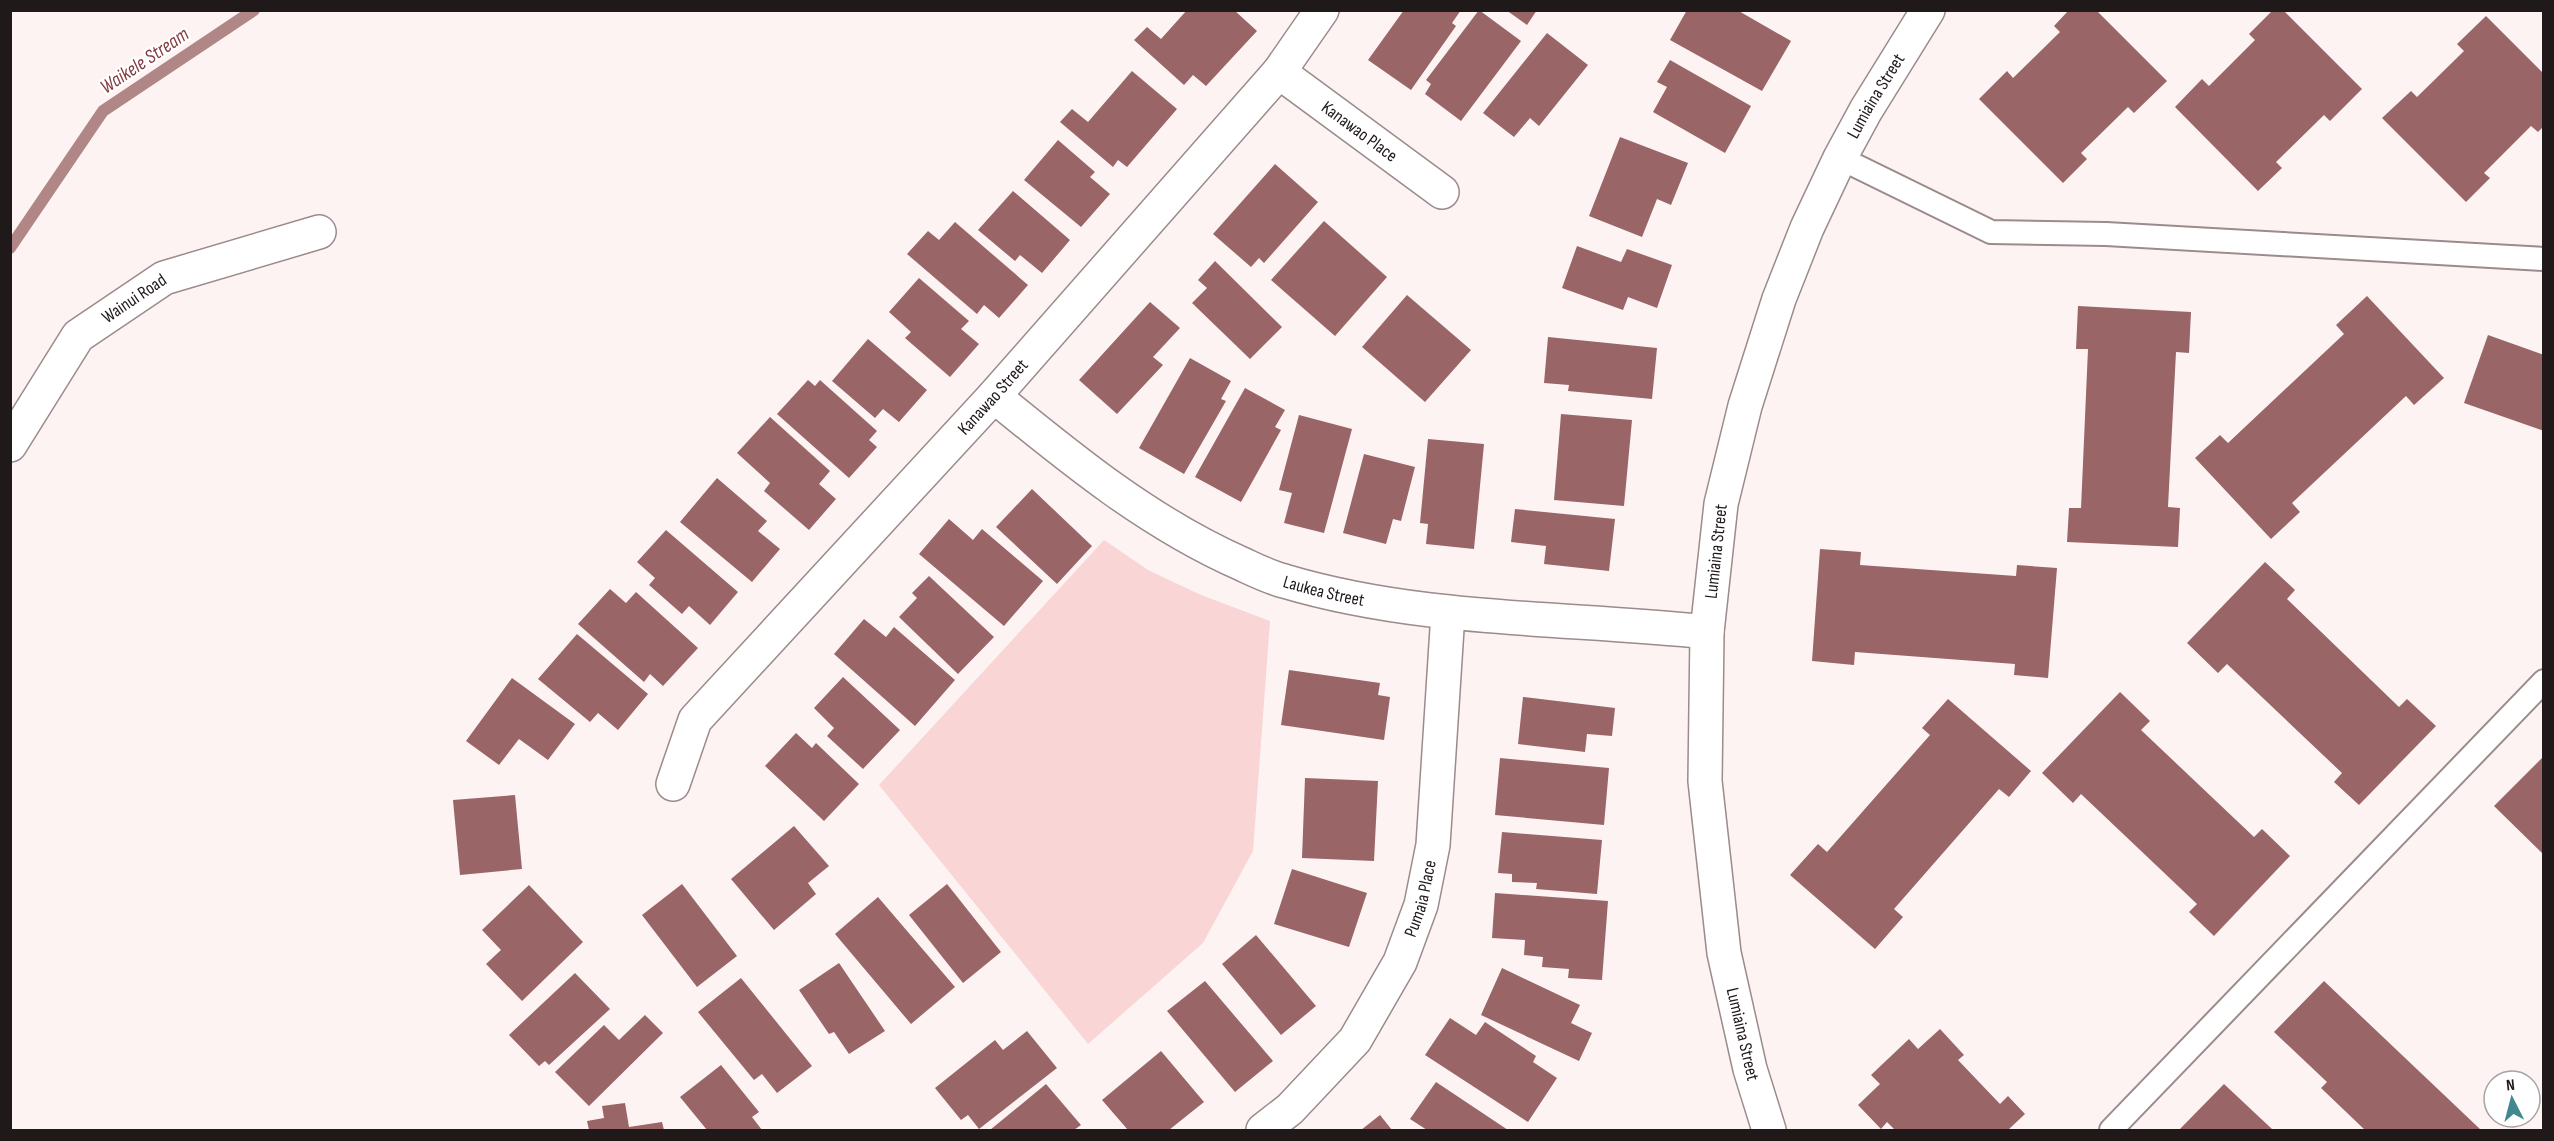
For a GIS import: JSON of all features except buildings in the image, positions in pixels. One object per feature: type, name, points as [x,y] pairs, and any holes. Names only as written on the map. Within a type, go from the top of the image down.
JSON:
[{"type":"street","name":"Kanawao Street","points":[[673,784],[695,720],[994,396],[1279,72],[1322,10]]},
{"type":"street","name":"Lumiaina Street","points":[[1769,1131],[1750,1069],[1724,953],[1705,781],[1707,632],[1721,504],[1746,406],[1779,299],[1807,228],[1840,158],[1893,64],[1928,10]]},
{"type":"street","name":"Kanawao Place","points":[[1279,72],[1442,192]]},
{"type":"street","name":"Wainui Road","points":[[10,445],[78,336],[164,278],[319,232]]},
{"type":"street","name":"Laukea Street","points":[[994,396],[1096,478],[1159,520],[1219,554],[1282,581],[1376,604],[1448,613],[1638,625],[1707,632]]},
{"type":"street","name":"Pumaia Place","points":[[1263,1131],[1290,1109],[1355,1040],[1400,962],[1421,905],[1433,845],[1448,613]]},
{"type":"lane","points":[[1840,158],[1991,232],[2106,234],[2544,259]]},
{"type":"lane","points":[[2111,1131],[2544,681]]},
{"type":"shaded area","points":[[1104,540],[1148,570],[1201,595],[1270,621],[1253,851],[1203,943],[1088,1044],[879,785]]},
{"type":"waterway","name":"Waikele Stream","points":[[10,248],[103,111],[254,10]]}]
